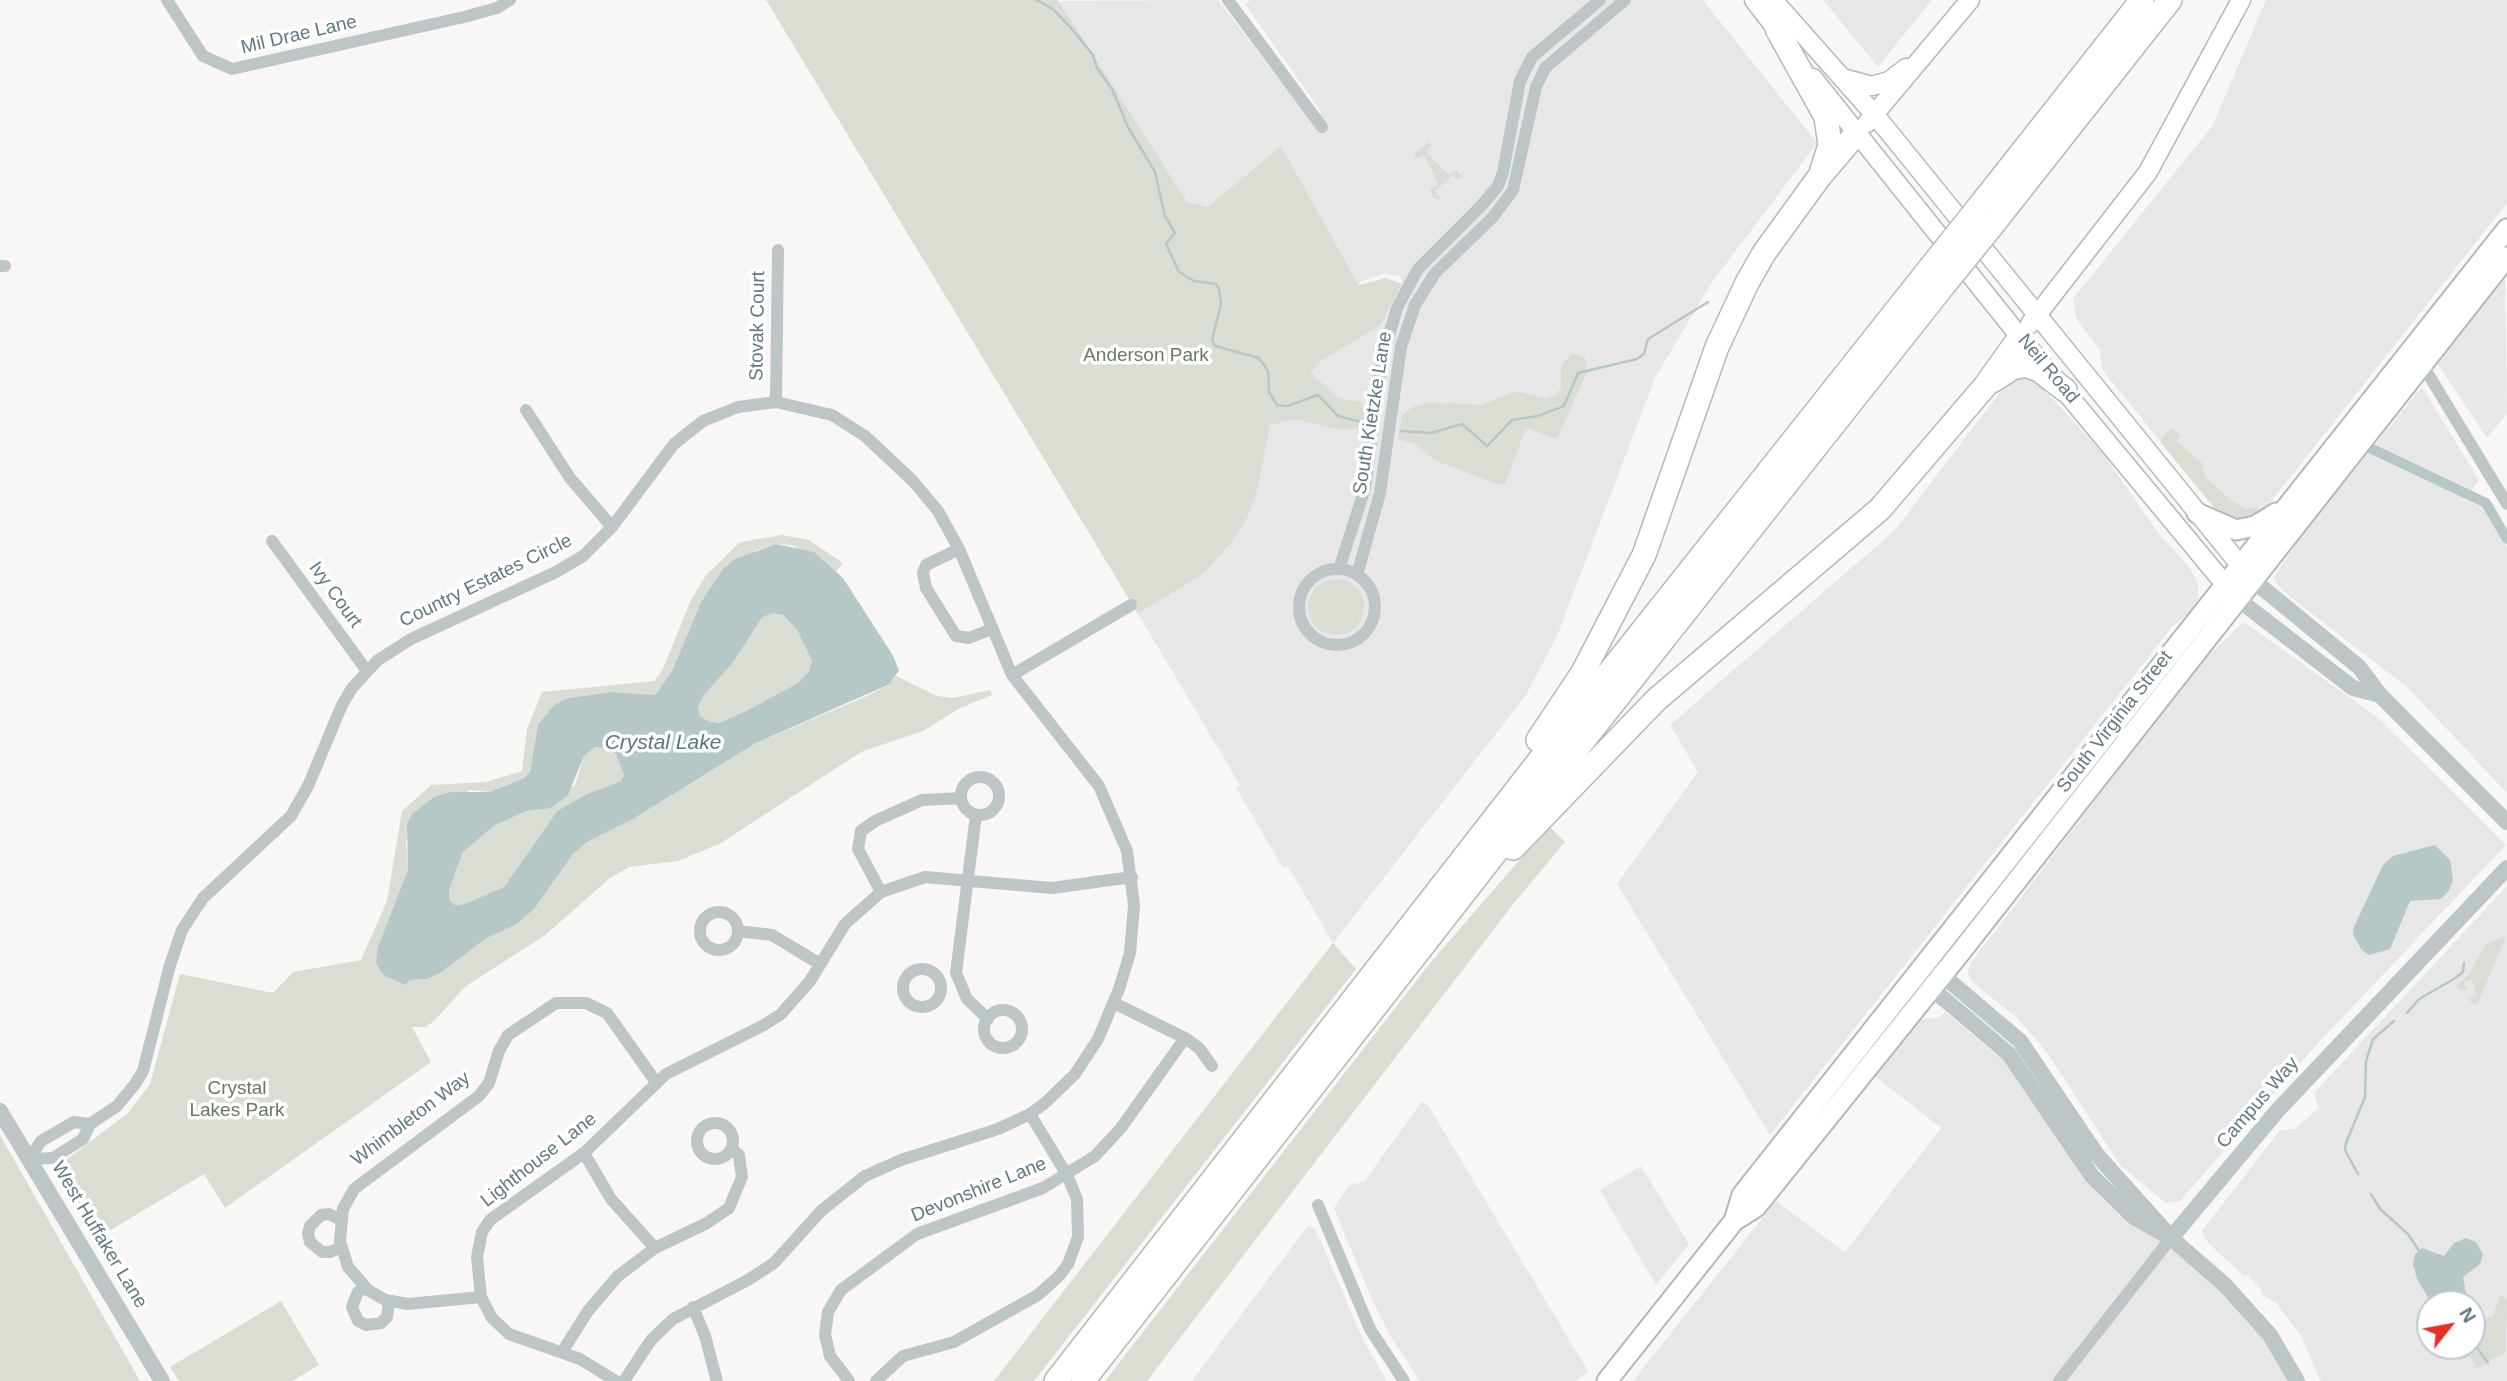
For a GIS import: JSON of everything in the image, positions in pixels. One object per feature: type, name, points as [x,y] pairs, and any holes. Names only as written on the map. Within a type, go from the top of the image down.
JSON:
[{"type":"highway","points":[[1988,213],[2143,0]]},
{"type":"highway","points":[[1056,1381],[1488,845],[1988,213],[2170,0]]},
{"type":"highway","points":[[1778,10],[1826,117],[1830,145],[1820,176]]},
{"type":"highway","points":[[1083,1381],[1488,845],[1498,795],[1582,674],[1609,627],[1661,514],[1730,318],[1764,253],[1820,176],[1856,134]]},
{"type":"highway","points":[[1488,845],[1515,848],[1656,700],[1880,509],[1986,385],[2020,337]]},
{"type":"highway","points":[[1986,385],[2012,368],[2026,365],[2039,370],[2065,390]]},
{"type":"main road","name":"Neil Road","points":[[1754,0],[1778,10],[1875,115],[2247,574]]},
{"type":"main road","points":[[1856,134],[1875,115],[1970,0]]},
{"type":"main road","points":[[2020,337],[2148,172],[2241,0]]},
{"type":"main road","name":"Neil Road","points":[[1778,10],[1856,134],[2232,593]]},
{"type":"main road","points":[[1843,78],[1862,86],[1889,81],[1935,41]]},
{"type":"main road","name":"South Virginia Street","points":[[1607,1381],[1734,1221],[1756,1207],[1929,975],[2418,357],[2507,229]]},
{"type":"main road","name":"South Virginia Street","points":[[2247,574],[2291,502],[2507,257]]},
{"type":"main road","points":[[2197,513],[2228,528],[2245,530],[2291,502]]},
{"type":"street","name":"Mil Drae Lane","points":[[167,0],[203,56],[232,69],[464,18],[498,8],[510,0]]},
{"type":"street","points":[[1228,0],[1322,127]]},
{"type":"street","name":"South Kietzke Lane","points":[[1339,569],[1365,488],[1382,360],[1396,308],[1418,269],[1498,186],[1520,81],[1532,57],[1600,0]]},
{"type":"street","name":"South Kietzke Lane","points":[[1357,575],[1380,493],[1401,347],[1415,305],[1434,273],[1493,217],[1513,190],[1536,87],[1545,68],[1625,0]]},
{"type":"street","name":"Stovak Court","points":[[776,402],[778,250]]},
{"type":"street","points":[[2418,357],[2507,504]]},
{"type":"street","name":"Country Estates Circle","points":[[29,1159],[53,1158],[83,1139],[90,1124],[117,1106],[143,1071],[175,946],[191,915],[203,898],[291,816],[308,786],[342,705],[367,671],[411,639],[568,566],[598,544],[661,460],[688,431],[703,421],[738,407],[776,402],[831,415],[865,436],[927,496],[958,549],[1012,675],[1099,786],[1119,828],[1132,877],[1134,905],[1130,953],[1114,1003],[1087,1058],[1061,1089],[1030,1114],[998,1129],[901,1160],[865,1176],[828,1205],[774,1263],[748,1280],[693,1307],[662,1328],[624,1381]]},
{"type":"street","points":[[526,410],[569,478],[612,527]]},
{"type":"street","name":"Ivy Court","points":[[272,541],[367,671]]},
{"type":"street","points":[[958,549],[926,565],[923,573],[926,588],[956,636],[969,638],[992,629]]},
{"type":"street","points":[[1339,569],[1357,575],[1370,589],[1375,603],[1371,623],[1355,640],[1335,645],[1325,643],[1307,629],[1299,604],[1302,592],[1316,575],[1339,569]]},
{"type":"street","name":"Neil Road","points":[[2247,574],[2351,660],[2380,695],[2507,822]]},
{"type":"street","name":"Neil Road","points":[[2232,593],[2353,688],[2380,695]]},
{"type":"street","points":[[1012,675],[1131,605]]},
{"type":"street","points":[[975,778],[990,780],[995,785],[998,800],[996,806],[990,812],[976,815],[964,807],[961,799],[964,786],[975,778]]},
{"type":"street","points":[[881,892],[858,849],[861,831],[875,821],[922,800],[961,799]]},
{"type":"street","points":[[976,815],[957,980],[967,999],[988,1018]]},
{"type":"street","name":"Campus Way","points":[[2059,1381],[2171,1238],[2277,1111],[2507,868]]},
{"type":"street","name":"Lighthouse Lane","points":[[481,1297],[478,1244],[490,1220],[584,1153],[656,1082],[676,1068],[757,1029],[781,1014],[796,999],[845,924],[881,892],[925,877],[1052,888],[1132,877]]},
{"type":"street","points":[[738,931],[772,935],[820,964]]},
{"type":"street","points":[[1929,975],[2009,1054],[2104,1190],[2134,1217],[2171,1238],[2225,1285],[2281,1349],[2297,1381]]},
{"type":"street","points":[[940,985],[957,980]]},
{"type":"street","name":"Whimbleton Way","points":[[481,1297],[408,1304],[389,1301],[366,1288],[348,1267],[341,1247],[341,1220],[348,1198],[360,1182],[479,1096],[489,1083],[499,1051],[509,1035],[556,1003],[586,1003],[607,1013],[656,1082]]},
{"type":"street","points":[[1114,1003],[1185,1038],[1199,1048],[1212,1066]]},
{"type":"street","name":"Devonshire Lane","points":[[849,1381],[830,1356],[825,1335],[828,1312],[841,1290],[887,1253],[925,1230],[1043,1188],[1067,1175],[1108,1144],[1185,1038]]},
{"type":"street","name":"West Huffaker Lane","points":[[0,1111],[162,1381]]},
{"type":"street","points":[[876,1381],[903,1356],[954,1342],[1038,1295],[1059,1276],[1074,1252],[1079,1223],[1077,1199],[1067,1175],[1030,1114]]},
{"type":"street","name":"Country Estates Circle","points":[[29,1159],[41,1141],[74,1122],[90,1124]]},
{"type":"street","points":[[562,1352],[602,1293],[655,1248],[707,1223],[729,1208],[743,1177],[739,1155],[732,1149]]},
{"type":"street","points":[[584,1153],[611,1199],[655,1248]]},
{"type":"street","points":[[1318,1205],[1370,1329],[1405,1381]]},
{"type":"street","points":[[341,1220],[329,1214],[321,1215],[310,1226],[308,1234],[315,1248],[322,1252],[341,1247]]},
{"type":"street","points":[[366,1288],[358,1292],[352,1307],[354,1314],[366,1325],[381,1323],[387,1317],[389,1301]]},
{"type":"street","points":[[481,1297],[492,1318],[509,1334],[593,1365],[616,1381]]},
{"type":"street","points":[[693,1307],[705,1336],[717,1381]]},
{"type":"shaded area","points":[[1218,0],[1311,121],[1321,112],[1245,4],[1251,0],[1703,0],[1817,143],[1710,285],[1655,378],[1557,636],[1526,695],[1333,943],[1288,866],[1283,868],[1236,788],[1240,785],[1138,614],[1203,574],[1247,516],[1258,488],[1270,425],[1319,362],[1381,325],[1402,284],[1400,276],[1382,274],[1358,283],[1281,146],[1188,222],[1059,1]]},
{"type":"shaded area","points":[[1823,0],[1932,0],[1878,67]]},
{"type":"shaded area","points":[[2266,0],[2507,0],[2507,203],[2262,513],[2210,503],[2102,369],[2100,350],[2076,318],[2073,299],[2213,125]]},
{"type":"shaded area","points":[[2505,276],[2507,414],[2487,438],[2437,363]]},
{"type":"shaded area","points":[[2031,376],[2101,451],[2159,534],[2190,568],[2198,584],[2198,599],[2192,611],[2173,626],[1770,1135],[1617,884],[1698,772],[1670,725],[1894,531],[2012,377]]},
{"type":"shaded area","points":[[2422,387],[2479,480],[2464,500],[2483,507],[2507,548],[2507,793],[2408,688],[2283,591],[2273,578],[2306,529]]},
{"type":"shaded area","points":[[2244,622],[2377,717],[2506,845],[2319,1042],[2180,1201],[2166,1203],[2121,1166],[2046,1051],[2016,1017],[1972,982],[1968,974],[1970,964],[2202,661]]},
{"type":"shaded area","points":[[2507,886],[2507,1381],[2321,1381],[2300,1334],[2276,1303],[2261,1294],[2261,1289],[2247,1275],[2244,1276],[2208,1243],[2202,1231],[2280,1130],[2295,1129],[2319,1108],[2314,1093]]},
{"type":"shaded area","points":[[1945,1012],[1998,1056],[2003,1050],[2087,1172],[2230,1288],[2297,1381],[1633,1381],[1776,1201],[1845,1252],[1941,1128],[1875,1076],[1918,1019],[1938,1018]]},
{"type":"shaded area","points":[[1422,1101],[1428,1105],[1588,1371],[1576,1381],[1420,1381],[1390,1335],[1370,1295],[1334,1208],[1349,1185],[1364,1182]]},
{"type":"shaded area","points":[[1641,1166],[1689,1244],[1656,1285],[1600,1190]]},
{"type":"shaded area","points":[[1308,1226],[1314,1228],[1320,1239],[1362,1338],[1387,1381],[1192,1381]]},
{"type":"green space","name":"Anderson Park","points":[[766,0],[1058,0],[1187,202],[1207,207],[1281,146],[1359,285],[1386,278],[1402,284],[1381,325],[1319,362],[1311,373],[1338,398],[1360,402],[1366,410],[1363,424],[1355,429],[1340,430],[1294,419],[1270,425],[1258,488],[1248,516],[1231,543],[1203,574],[1138,614]]},
{"type":"green space","points":[[1429,142],[1432,145],[1426,152],[1449,175],[1456,170],[1462,176],[1458,180],[1453,175],[1435,191],[1440,198],[1438,199],[1432,197],[1430,188],[1438,185],[1424,155],[1416,159],[1414,154]]},
{"type":"green space","points":[[1573,353],[1585,358],[1587,372],[1557,439],[1526,428],[1505,484],[1500,485],[1434,460],[1416,444],[1398,439],[1402,415],[1413,407],[1431,402],[1481,405],[1516,391],[1547,399],[1561,388],[1561,365]]},
{"type":"green space","points":[[2172,429],[2181,435],[2176,441],[2202,463],[2205,477],[2232,501],[2246,509],[2256,507],[2262,513],[2255,518],[2236,520],[2218,512],[2161,443],[2163,436]]},
{"type":"green space","name":"Crystal Lakes Park","points":[[782,535],[809,540],[843,563],[836,572],[792,545],[776,544],[757,550],[722,570],[701,602],[672,671],[655,695],[610,692],[569,698],[555,704],[538,724],[530,772],[524,778],[490,792],[470,790],[406,840],[408,870],[403,889],[378,947],[410,980],[427,979],[485,939],[517,924],[535,908],[573,854],[587,842],[633,819],[756,743],[867,696],[890,684],[896,676],[937,696],[953,698],[990,690],[992,695],[960,708],[923,731],[861,752],[721,843],[678,861],[629,867],[610,878],[544,936],[466,986],[433,1022],[425,1027],[412,1027],[431,1062],[225,1208],[204,1174],[94,1240],[54,1174],[54,1169],[128,1113],[150,1084],[180,974],[273,993],[293,972],[361,960],[387,901],[402,811],[431,785],[486,782],[522,771],[527,729],[542,692],[654,681],[662,671],[691,600],[706,575],[740,542]]},
{"type":"green space","points":[[1336,579],[1347,581],[1356,587],[1362,596],[1362,618],[1356,627],[1347,633],[1336,635],[1325,633],[1316,627],[1310,618],[1308,607],[1310,596],[1316,587],[1325,581]]},
{"type":"green space","points":[[773,612],[783,615],[797,630],[812,661],[809,671],[798,683],[717,723],[700,716],[698,707],[704,695],[762,617]]},
{"type":"green space","points":[[595,747],[616,753],[624,775],[621,781],[587,794],[557,811],[504,887],[464,904],[455,905],[448,900],[463,852],[495,825],[527,811],[538,810],[575,785],[584,756]]},
{"type":"green space","points":[[1549,826],[1565,842],[1514,903],[1147,1381],[1105,1381],[1431,962]]},
{"type":"green space","points":[[2503,936],[2505,939],[2477,1005],[2473,1004],[2468,999],[2476,995],[2472,979],[2464,982],[2467,990],[2458,990],[2457,986],[2467,977],[2486,945]]},
{"type":"green space","points":[[1333,943],[1356,969],[1034,1381],[994,1381]]},
{"type":"green space","points":[[0,1135],[140,1381],[0,1381]]},
{"type":"green space","points":[[2500,1296],[2507,1299],[2505,1352],[2477,1368],[2472,1360],[2486,1360],[2486,1320],[2492,1318]]},
{"type":"green space","points":[[281,1301],[319,1365],[292,1381],[179,1381],[170,1367]]},
{"type":"water","name":"Crystal Lake","points":[[776,544],[814,552],[843,578],[892,654],[899,670],[890,684],[756,743],[633,819],[587,842],[573,854],[535,908],[517,924],[485,939],[440,973],[427,979],[410,980],[405,985],[383,975],[376,963],[378,947],[408,870],[407,825],[412,814],[434,797],[451,792],[490,792],[524,778],[530,772],[538,724],[555,704],[569,698],[610,692],[655,695],[672,671],[701,602],[722,570],[735,559]],"holes":[[[773,613],[783,615],[797,630],[812,661],[809,671],[798,683],[718,723],[700,716],[698,707],[704,695],[733,662],[762,617]],[[595,747],[606,748],[616,754],[624,775],[621,781],[587,794],[557,811],[504,887],[464,904],[455,905],[449,900],[449,890],[463,852],[495,825],[527,811],[551,808],[568,795],[584,756]]]},
{"type":"water","points":[[2435,845],[2450,860],[2453,879],[2449,891],[2440,899],[2410,901],[2390,949],[2369,955],[2361,949],[2353,934],[2354,927],[2383,865],[2393,856]]},
{"type":"water","points":[[2466,1238],[2476,1242],[2483,1254],[2480,1264],[2463,1277],[2465,1290],[2424,1290],[2413,1264],[2415,1254],[2422,1248],[2444,1256],[2454,1243]]},
{"type":"waterway","points":[[1036,0],[1053,9],[1072,29],[1093,55],[1097,68],[1112,89],[1128,127],[1155,172],[1165,216],[1175,233],[1166,244],[1179,272],[1194,281],[1216,284],[1219,289],[1221,304],[1212,340],[1215,346],[1259,358],[1268,371],[1269,392],[1277,405],[1288,406],[1318,395],[1338,416],[1365,423]]},
{"type":"waterway","points":[[1401,431],[1431,433],[1462,424],[1487,446],[1512,420],[1538,416],[1564,406],[1578,373],[1637,359],[1644,354],[1648,339],[1708,302]]},
{"type":"waterway","points":[[2370,448],[2486,503],[2507,539]]},
{"type":"waterway","points":[[2407,1013],[2419,999],[2463,972],[2464,963]]},
{"type":"waterway","points":[[2358,1174],[2345,1150],[2346,1143],[2365,1097],[2366,1061],[2373,1039],[2394,1021]]},
{"type":"waterway","points":[[2371,1194],[2380,1209],[2408,1234],[2419,1251]]}]
